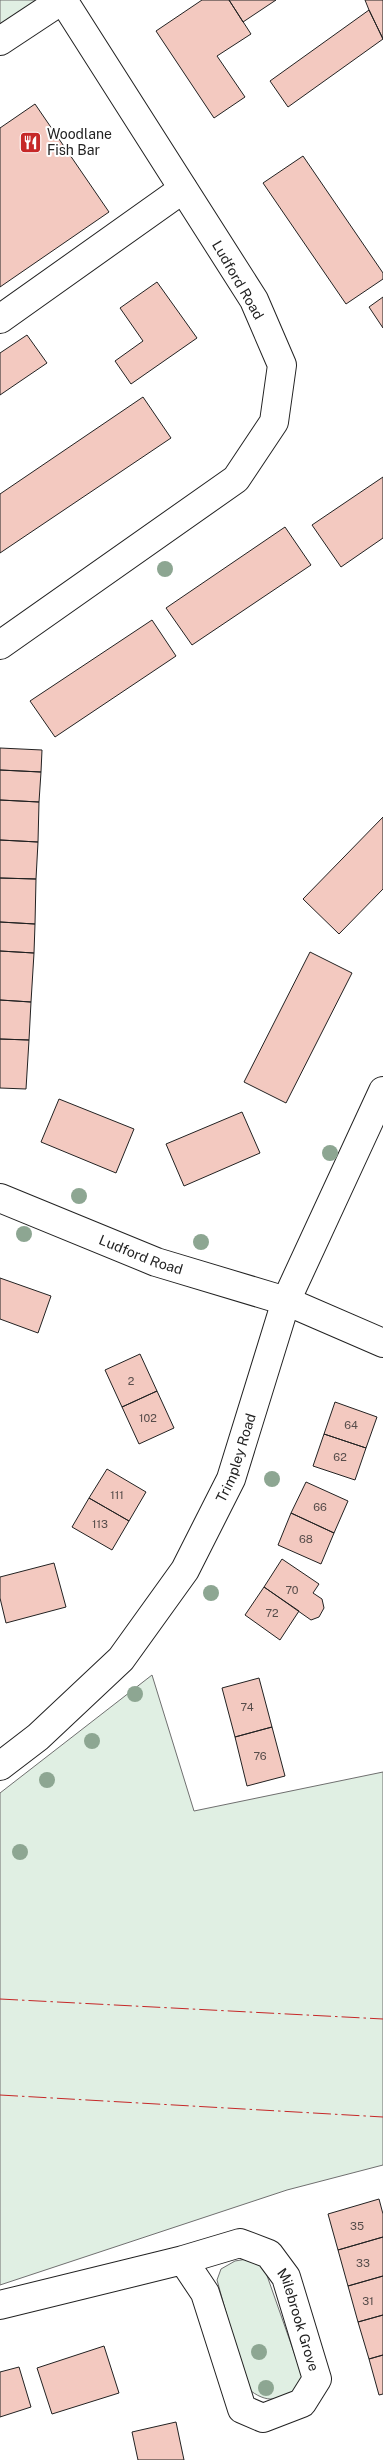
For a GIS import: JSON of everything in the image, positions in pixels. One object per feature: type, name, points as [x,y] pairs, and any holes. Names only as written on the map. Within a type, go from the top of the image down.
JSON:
[{"type":"street","points":[[0,41],[62,0]]},
{"type":"street","name":"Ludford Road","points":[[0,644],[236,478],[274,422],[282,365],[254,300],[62,0]]},
{"type":"street","points":[[0,319],[183,189]]},
{"type":"street","name":"Trimpley Road","points":[[0,1766],[38,1737],[121,1659],[185,1570],[230,1479],[286,1301],[383,1091]]},
{"type":"street","name":"Ludford Road","points":[[0,1198],[156,1262],[286,1301],[383,1343]]},
{"type":"street","name":"Milebrook Grove","points":[[0,2306],[183,2260],[240,2242],[269,2254],[286,2277],[317,2380],[302,2403],[263,2418],[242,2409],[205,2293],[183,2260]]},
{"type":"green space","points":[[0,0],[38,0],[0,24]]},
{"type":"green space","points":[[152,1675],[194,1811],[383,1772],[383,2165],[287,2190],[0,2285],[0,1793]]},
{"type":"green space","points":[[247,2259],[264,2267],[303,2378],[300,2389],[279,2398],[267,2399],[247,2388],[217,2280],[221,2269],[235,2261]]},
{"type":"building","points":[[202,0],[229,0],[251,34],[217,56],[245,97],[214,118],[156,31]]},
{"type":"building","points":[[229,0],[276,0],[243,22]]},
{"type":"building","points":[[365,0],[383,0],[383,39],[369,10]]},
{"type":"building","points":[[369,10],[383,39],[288,107],[270,81]]},
{"type":"building","points":[[35,104],[109,212],[0,287],[0,128]]},
{"type":"building","points":[[303,156],[383,273],[383,279],[346,304],[263,183]]},
{"type":"building","points":[[157,282],[197,338],[131,384],[115,361],[143,341],[120,308]]},
{"type":"building","points":[[383,297],[383,328],[369,307]]},
{"type":"building","points":[[27,335],[47,363],[0,395],[0,353]]},
{"type":"building","points":[[143,397],[171,438],[0,553],[0,494]]},
{"type":"building","points":[[383,477],[383,538],[341,567],[312,525]]},
{"type":"building","points":[[285,527],[311,565],[192,645],[166,608]]},
{"type":"building","points":[[152,620],[176,656],[55,737],[30,701]]},
{"type":"building","points":[[0,748],[42,750],[41,772],[0,770]]},
{"type":"building","points":[[0,770],[41,772],[39,802],[0,800]]},
{"type":"building","points":[[0,800],[39,802],[38,842],[0,840]]},
{"type":"building","points":[[383,817],[383,889],[339,934],[303,899]]},
{"type":"building","points":[[0,840],[38,842],[36,879],[0,878]]},
{"type":"building","points":[[0,878],[36,879],[35,924],[0,922]]},
{"type":"building","points":[[0,922],[35,924],[34,953],[0,951]]},
{"type":"building","points":[[0,951],[34,953],[31,1002],[0,1000]]},
{"type":"building","points":[[310,952],[352,973],[286,1103],[244,1082]]},
{"type":"building","points":[[0,1000],[31,1002],[29,1040],[0,1039]]},
{"type":"building","points":[[0,1039],[29,1040],[26,1089],[0,1088]]},
{"type":"building","points":[[59,1099],[134,1129],[116,1173],[41,1142]]},
{"type":"building","points":[[242,1112],[260,1153],[184,1186],[166,1144]]},
{"type":"building","points":[[0,1278],[51,1296],[38,1333],[0,1319]]},
{"type":"building","points":[[140,1354],[157,1391],[122,1407],[105,1370]]},
{"type":"building","points":[[157,1391],[174,1428],[139,1444],[122,1407]]},
{"type":"building","points":[[335,1402],[377,1417],[366,1448],[324,1434]]},
{"type":"building","points":[[324,1434],[366,1448],[355,1480],[313,1466]]},
{"type":"building","points":[[107,1469],[146,1492],[129,1521],[89,1498]]},
{"type":"building","points":[[306,1482],[348,1501],[334,1533],[291,1513]]},
{"type":"building","points":[[89,1498],[129,1521],[112,1550],[72,1527]]},
{"type":"building","points":[[291,1513],[334,1533],[321,1564],[278,1545]]},
{"type":"building","points":[[282,1559],[319,1584],[313,1593],[322,1599],[324,1608],[319,1617],[311,1620],[264,1587]]},
{"type":"building","points":[[54,1563],[66,1607],[6,1623],[0,1598],[0,1577]]},
{"type":"building","points":[[264,1587],[299,1611],[280,1640],[245,1615]]},
{"type":"building","points":[[259,1678],[272,1727],[235,1737],[222,1688]]},
{"type":"building","points":[[272,1727],[285,1776],[247,1786],[235,1737]]},
{"type":"building","points":[[379,2199],[383,2214],[383,2237],[338,2250],[328,2214]]},
{"type":"building","points":[[383,2237],[383,2276],[348,2286],[338,2250]]},
{"type":"building","points":[[383,2276],[383,2315],[358,2322],[348,2286]]},
{"type":"building","points":[[383,2315],[383,2355],[369,2359],[358,2322]]},
{"type":"building","points":[[104,2346],[119,2393],[52,2414],[37,2368]]},
{"type":"building","points":[[383,2355],[383,2394],[379,2395],[369,2359]]},
{"type":"building","points":[[19,2367],[31,2407],[0,2417],[0,2372]]},
{"type":"building","points":[[176,2422],[184,2460],[138,2460],[132,2432]]},
{"type":"power","points":[[0,1999],[383,2019]]},
{"type":"power","points":[[0,2095],[383,2117]]},
{"type":"place","name":"Woodlane Fish Bar","points":[[31,142]]}]
